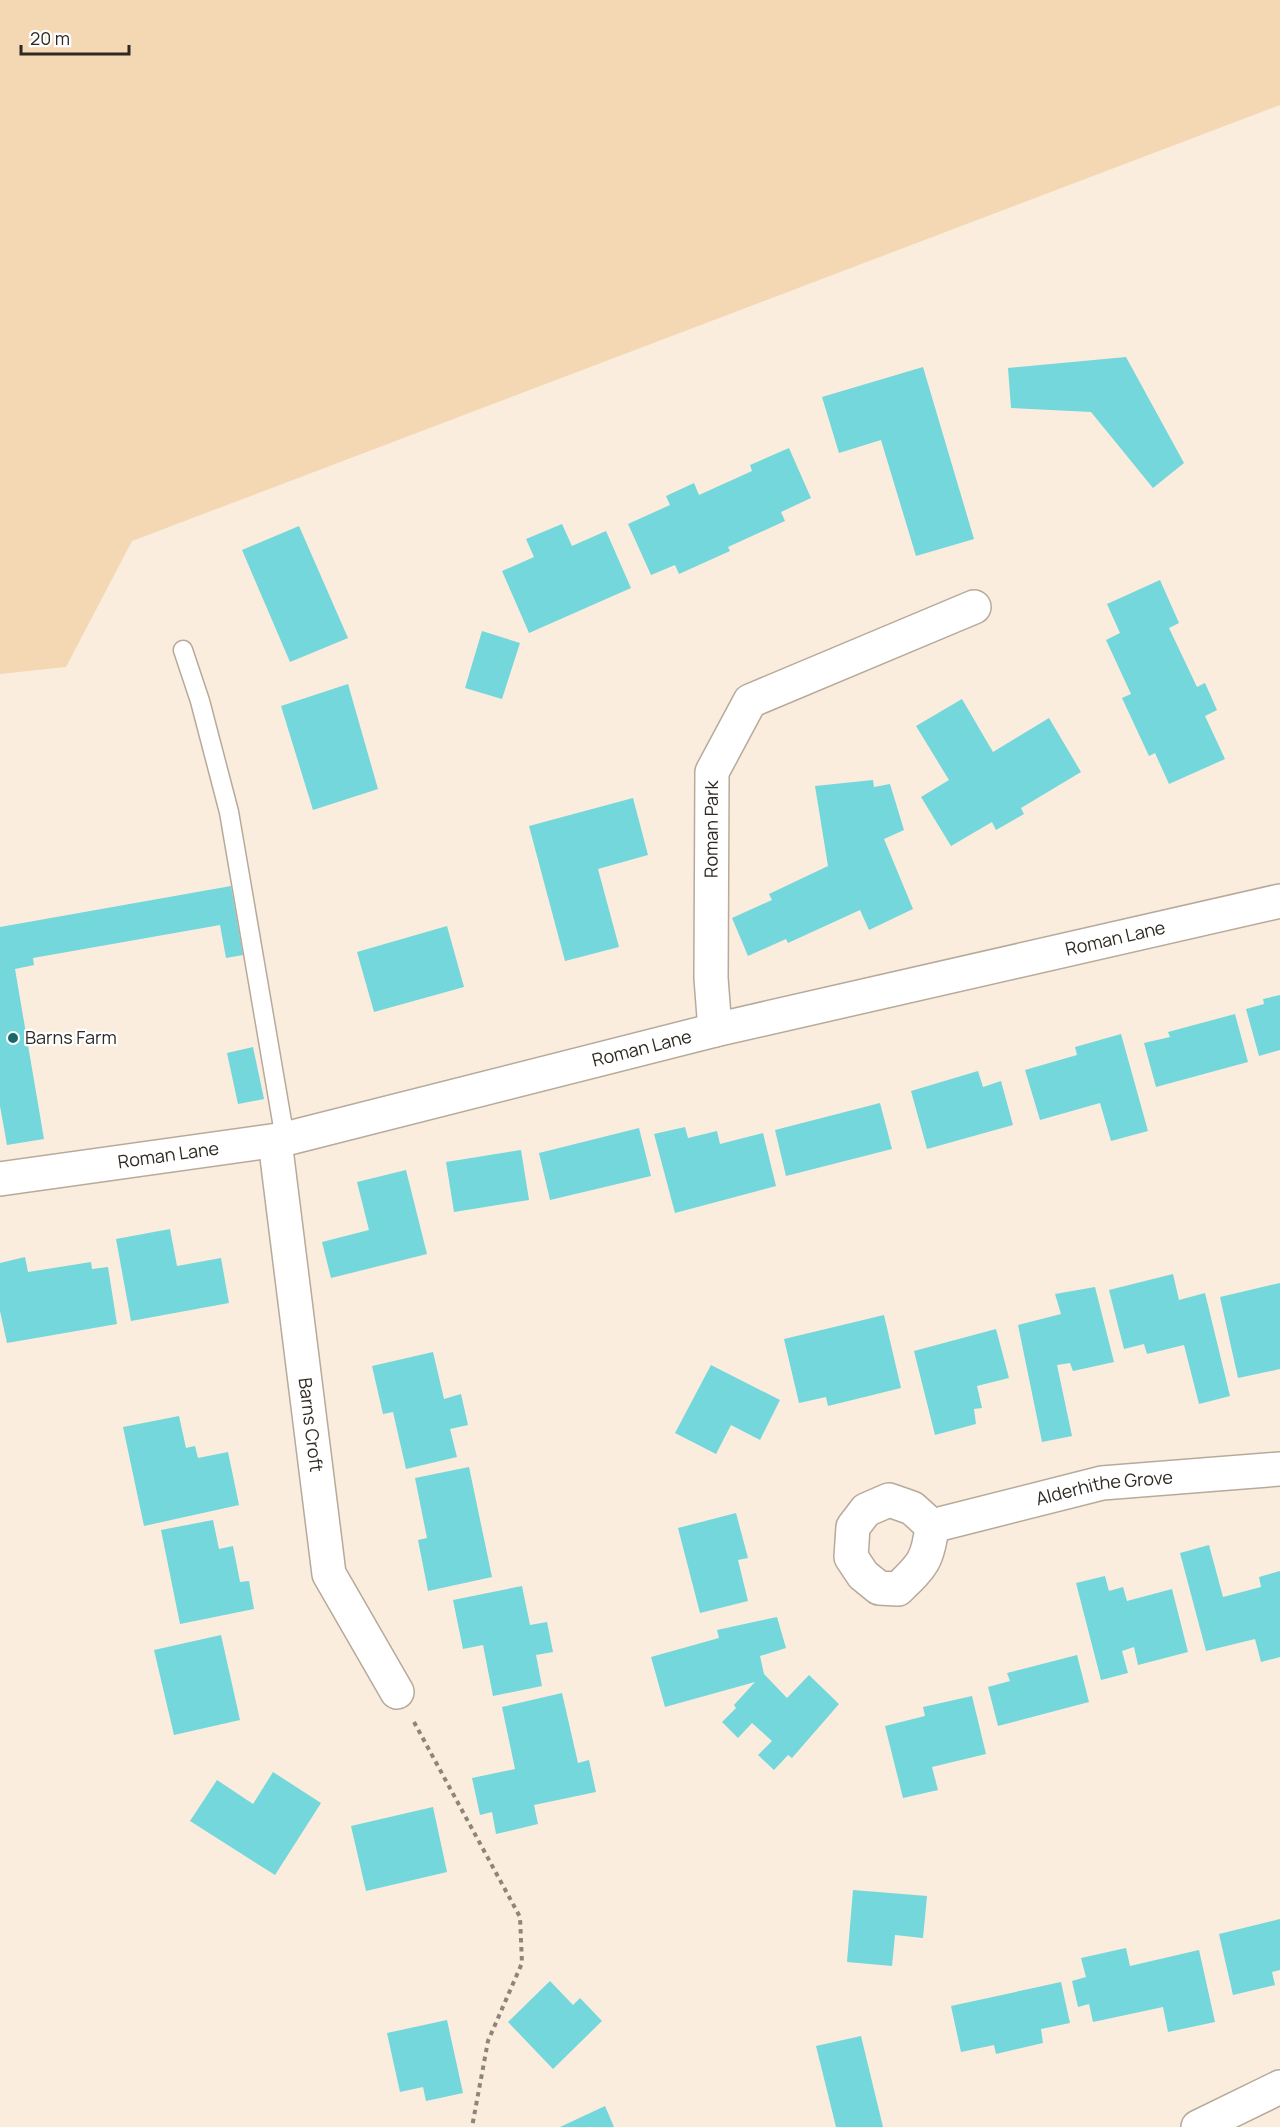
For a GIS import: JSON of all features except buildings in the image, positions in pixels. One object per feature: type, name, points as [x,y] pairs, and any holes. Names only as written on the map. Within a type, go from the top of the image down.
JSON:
[{"type":"street","name":"Roman Park","points":[[715,1030],[711,978],[712,772],[750,701],[974,607]]},
{"type":"street","name":"Roman Lane","points":[[0,1179],[280,1140],[715,1030],[1280,901]]},
{"type":"street","name":"Barns Croft","points":[[280,1140],[329,1574],[397,1692]]},
{"type":"street","name":"Alderhithe Grove","points":[[932,1526],[1102,1483],[1280,1469]]},
{"type":"street","points":[[1198,2127],[1280,2087]]},
{"type":"lane","points":[[183,650],[200,701],[229,812],[280,1140]]},
{"type":"path","points":[[397,1692],[520,1917],[522,1963],[488,2041],[472,2127]]},
{"type":"shaded area","points":[[0,0],[1280,0],[1280,105],[132,541],[66,667],[0,674]]},
{"type":"place","name":"Barns Farm","points":[[13,1038]]}]
